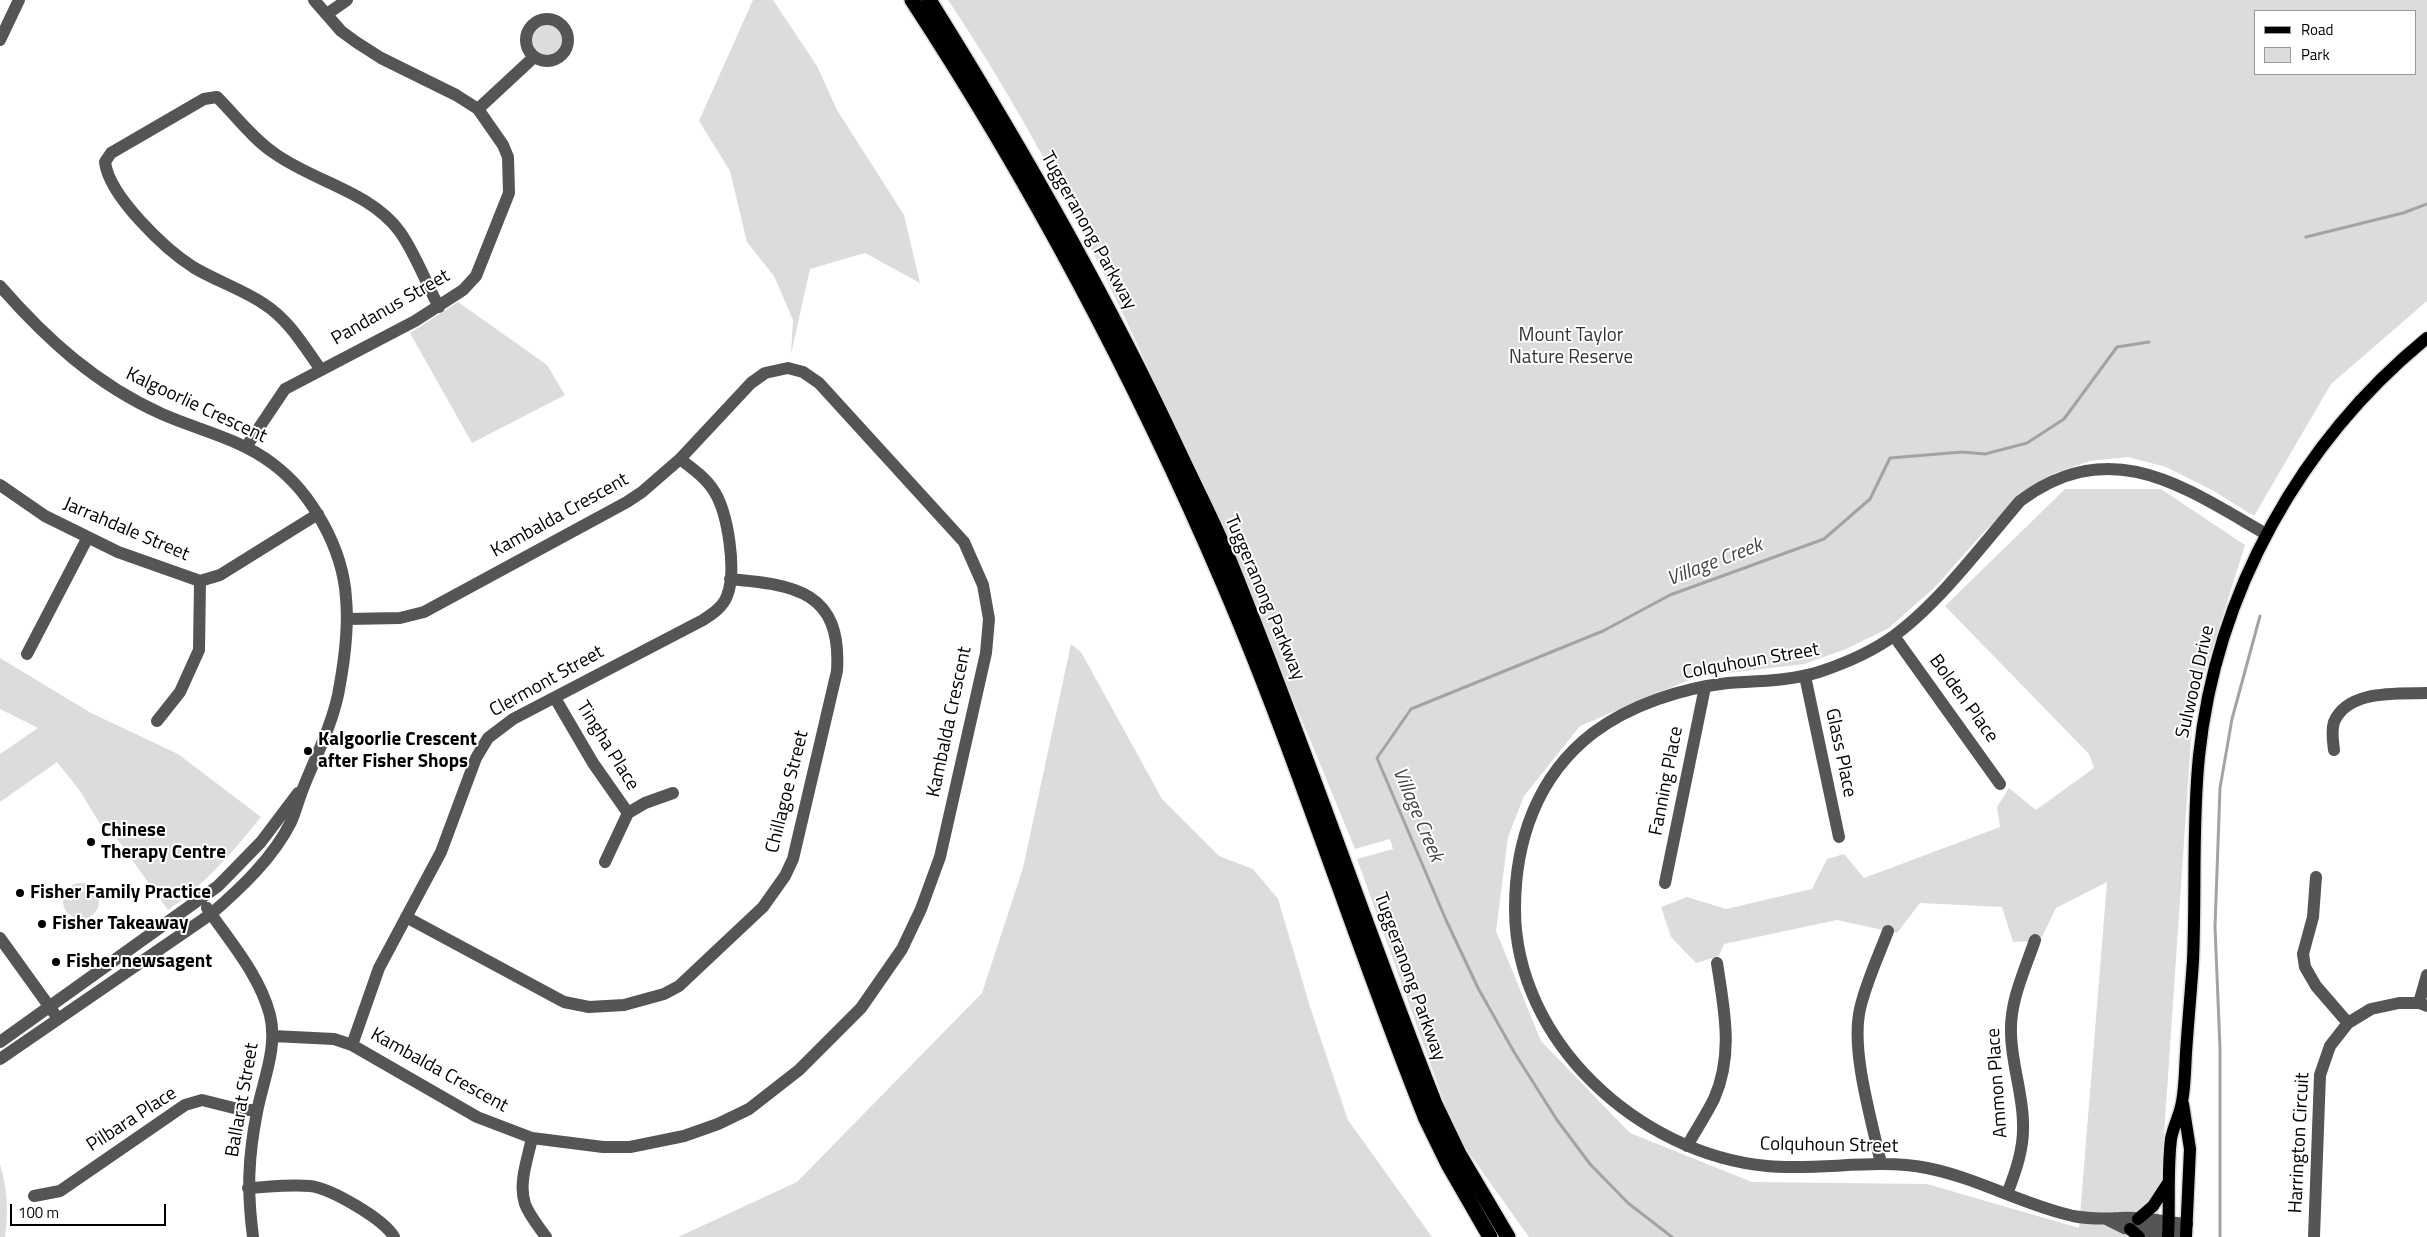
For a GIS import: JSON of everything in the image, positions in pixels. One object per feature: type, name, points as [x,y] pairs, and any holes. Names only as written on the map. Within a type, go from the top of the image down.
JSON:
[{"type":"highway","name":"Tuggeranong Parkway","points":[[912,0],[990,124],[1042,214],[1096,314],[1183,492],[1255,660],[1426,1119],[1448,1164],[1490,1237]]},
{"type":"highway","name":"Tuggeranong Parkway","points":[[929,0],[1057,213],[1114,320],[1226,552],[1267,654],[1435,1104],[1459,1154],[1508,1237]]},
{"type":"main road","name":"Sulwood Drive","points":[[2168,1231],[2172,1137],[2182,1101],[2192,960],[2198,772],[2202,731],[2218,655],[2234,605],[2266,534],[2304,471],[2365,394],[2400,360],[2427,338]]},
{"type":"main road","name":"Sulwood Drive","points":[[2182,1101],[2190,1149],[2187,1233]]},
{"type":"main road","points":[[2136,1229],[2162,1196],[2170,1181]]},
{"type":"street","points":[[0,40],[19,0]]},
{"type":"street","name":"Pandanus Street","points":[[246,447],[286,389],[438,307],[463,290],[476,276],[509,192],[508,157],[503,145],[478,109],[456,95],[381,58],[341,31],[314,0]]},
{"type":"street","points":[[327,14],[347,0]]},
{"type":"street","points":[[478,109],[534,56]]},
{"type":"street","points":[[321,370],[298,336],[265,304],[192,266],[151,232],[132,212],[109,177],[106,162],[110,153],[204,99],[217,97],[274,153],[321,180],[358,195],[380,212],[400,232],[438,307]]},
{"type":"street","name":"Kalgoorlie Crescent","points":[[0,286],[27,318],[62,351],[116,390],[161,413],[246,447],[273,463],[293,482],[318,514],[342,573],[346,597],[346,619],[338,696],[329,726],[290,822],[267,857],[240,888],[211,914],[0,1059]]},
{"type":"street","name":"Kambalda Crescent","points":[[273,1036],[334,1039],[352,1045],[477,1118],[532,1138],[603,1147],[630,1147],[684,1136],[718,1124],[749,1109],[799,1070],[862,1008],[902,949],[921,909],[940,857],[986,653],[989,619],[984,584],[964,542],[819,383],[803,372],[788,368],[765,373],[751,383],[680,458],[627,502],[424,612],[400,618],[346,619]]},
{"type":"street","name":"Clermont Street","points":[[352,1045],[379,968],[441,852],[476,758],[488,738],[514,719],[703,620],[721,606],[729,590],[730,579],[728,534],[720,502],[708,483],[680,458]]},
{"type":"street","name":"Colquhoun Street","points":[[2187,1233],[2136,1229],[2108,1220],[2073,1216],[1956,1175],[1925,1168],[1880,1164],[1800,1168],[1768,1166],[1719,1157],[1687,1146],[1641,1121],[1614,1101],[1589,1078],[1567,1053],[1542,1012],[1529,982],[1520,949],[1515,916],[1515,883],[1520,850],[1536,804],[1548,781],[1566,757],[1588,737],[1628,712],[1673,695],[1705,687],[1805,676],[1852,660],[1894,636],[1926,609],[2020,501],[2039,487],[2060,477],[2096,470],[2122,470],[2154,476],[2185,487],[2266,534]]},
{"type":"street","name":"Jarrahdale Street","points":[[0,485],[45,516],[88,537],[155,567],[200,581],[220,575],[318,514]]},
{"type":"street","points":[[27,654],[88,537]]},
{"type":"street","name":"Chillagoe Street","points":[[406,917],[564,1002],[589,1007],[604,1007],[643,1001],[664,994],[679,986],[763,907],[785,876],[793,859],[837,671],[838,653],[835,632],[827,614],[805,594],[776,584],[730,579]]},
{"type":"street","points":[[157,720],[180,692],[199,650],[200,581]]},
{"type":"street","name":"Bolden Place","points":[[1894,636],[2000,784]]},
{"type":"street","name":"Glass Place","points":[[1805,676],[1839,838]]},
{"type":"street","name":"Fanning Place","points":[[1665,883],[1705,687]]},
{"type":"street","points":[[2334,750],[2334,723],[2341,712],[2353,703],[2374,696],[2427,693]]},
{"type":"street","name":"Tingha Place","points":[[554,698],[593,763],[628,813]]},
{"type":"street","name":"Kalgoorlie Crescent","points":[[0,1042],[201,900],[241,864],[304,786]]},
{"type":"street","name":"Tingha Place","points":[[605,862],[628,813],[645,803],[673,793]]},
{"type":"street","points":[[2316,877],[2313,917],[2303,954],[2305,967],[2316,986],[2348,1023]]},
{"type":"street","name":"Ballarat Street","points":[[201,900],[243,958],[263,994],[273,1036],[268,1074],[257,1110],[248,1188],[253,1237]]},
{"type":"street","points":[[1880,1164],[1858,1053],[1857,1032],[1859,1011],[1888,931]]},
{"type":"street","points":[[0,938],[58,1019]]},
{"type":"street","name":"Ammon Place","points":[[2007,1194],[2021,1150],[2023,1124],[2021,1098],[2012,1058],[2012,1018],[2016,992],[2035,940]]},
{"type":"street","points":[[1687,1146],[1714,1099],[1722,1077],[1726,1054],[1727,1030],[1717,963]]},
{"type":"street","points":[[2423,1005],[2427,976]]},
{"type":"street","name":"Harrington Circuit","points":[[2314,1237],[2320,1075],[2330,1046],[2348,1023],[2380,1006],[2399,1003],[2423,1005]]},
{"type":"street","name":"Pilbara Place","points":[[34,1196],[60,1191],[184,1105],[202,1100],[242,1110],[257,1110]]},
{"type":"street","points":[[532,1138],[523,1189],[525,1204],[546,1237]]},
{"type":"street","points":[[248,1188],[310,1186],[324,1190],[380,1221],[394,1237]]},
{"type":"green space","points":[[753,0],[773,0],[817,66],[837,110],[904,215],[920,283],[865,253],[810,269],[791,354],[793,320],[774,276],[747,242],[730,171],[699,121]]},
{"type":"green space","name":"Mount Taylor Nature Reserve","points":[[948,0],[2427,0],[2427,301],[2331,384],[2254,516],[2212,490],[2166,467],[2128,457],[2090,461],[2055,473],[2017,500],[1981,535],[1936,586],[1889,628],[1846,649],[1804,664],[1696,677],[1580,726],[1524,796],[1508,837],[1496,931],[1541,1041],[1630,1133],[1752,1182],[1927,1184],[2079,1228],[2107,882],[2056,908],[2040,941],[2013,942],[2002,907],[1920,903],[1897,933],[1837,920],[1724,944],[1719,956],[1696,963],[1671,937],[1661,907],[1687,897],[1726,909],[1812,889],[1827,859],[1844,854],[1864,878],[2000,827],[1997,807],[2009,788],[2036,810],[2094,768],[2089,754],[1945,606],[2065,489],[2161,489],[2245,545],[2193,710],[2157,1237],[1529,1237],[1456,1135],[1357,859],[1393,849],[1390,839],[1355,849],[1263,628],[1148,368],[1088,242],[1022,119]]},
{"type":"green space","points":[[546,24],[558,28],[562,40],[558,52],[546,56],[534,52],[530,40],[534,28]]},
{"type":"green space","points":[[458,302],[547,365],[565,395],[472,443],[410,333]]},
{"type":"green space","points":[[1071,644],[1081,652],[1162,799],[1219,856],[1253,869],[1278,899],[1311,1010],[1348,1120],[1432,1237],[678,1237],[797,1182],[982,993],[1023,868]]},
{"type":"green space","points":[[0,658],[91,713],[178,754],[261,817],[218,867],[168,910],[110,829],[102,827],[80,791],[57,762],[0,802],[0,754],[38,728],[0,709]]},
{"type":"green space","points":[[81,883],[88,884],[94,888],[98,894],[98,908],[94,914],[88,918],[81,919],[74,918],[68,914],[64,908],[63,901],[64,894],[68,888],[74,884]]},
{"type":"green space","points":[[0,1164],[7,1200],[5,1237],[0,1237]]},
{"type":"waterway","points":[[2306,237],[2403,213],[2427,204]]},
{"type":"waterway","name":"Village Creek","points":[[1672,1237],[1628,1203],[1590,1164],[1557,1120],[1514,1052],[1478,988],[1446,920],[1377,758],[1411,709],[1603,631],[1670,595],[1824,539],[1870,499],[1890,458],[1962,452],[1985,454],[2027,443],[2064,419],[2117,347],[2149,342]]},
{"type":"waterway","points":[[2220,1237],[2220,1048],[2215,927],[2220,788],[2232,719],[2260,616]]},
{"type":"place","name":"Kalgoorlie Crescent after Fisher Shops","points":[[308,751]]},
{"type":"place","name":"Chinese Therapy Centre","points":[[91,842]]},
{"type":"place","name":"Fisher Family Practice","points":[[20,893]]},
{"type":"place","name":"Fisher Takeaway","points":[[42,924]]},
{"type":"place","name":"Fisher newsagent","points":[[56,962]]}]
